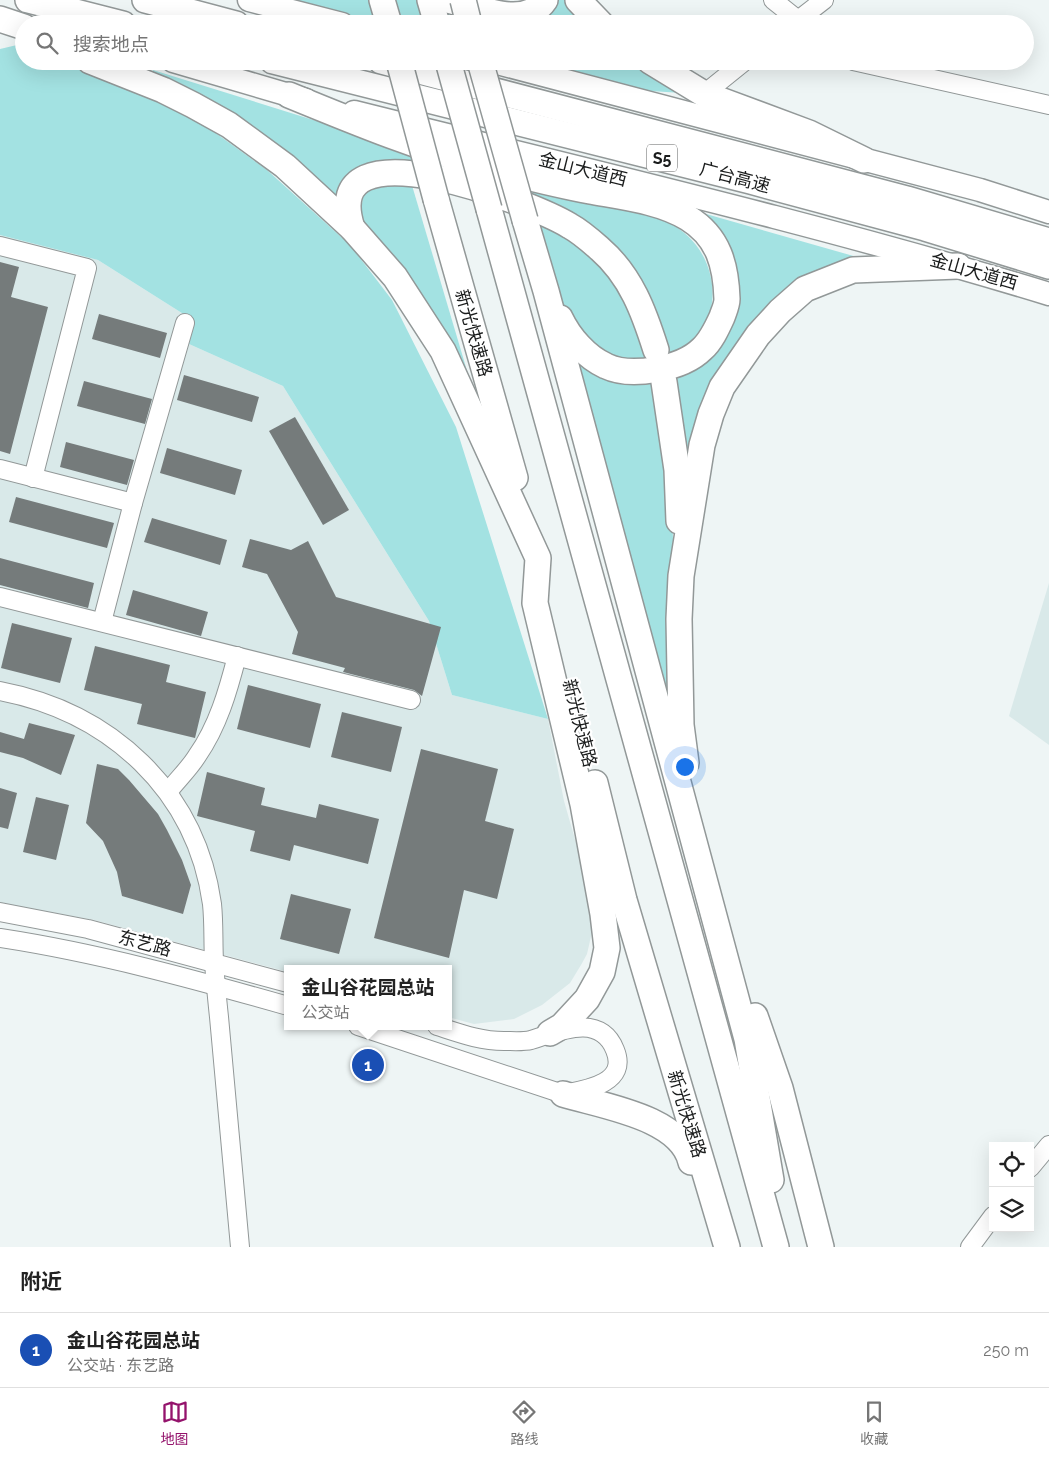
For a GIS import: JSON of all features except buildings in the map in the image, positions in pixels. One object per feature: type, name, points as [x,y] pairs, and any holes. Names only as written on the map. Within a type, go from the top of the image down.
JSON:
[{"type":"highway","points":[[28,0],[87,15]]},
{"type":"highway","points":[[145,0],[202,15]]},
{"type":"highway","points":[[382,0],[386,15]]},
{"type":"highway","points":[[430,0],[434,15]]},
{"type":"highway","points":[[448,0],[510,15]]},
{"type":"highway","points":[[463,0],[467,15]]},
{"type":"highway","points":[[527,15],[541,7],[545,0]]},
{"type":"highway","points":[[578,0],[592,15]]},
{"type":"highway","points":[[0,19],[15,24]]},
{"type":"highway","points":[[113,70],[163,90],[230,125],[285,166],[352,228],[395,277],[443,351],[538,558],[535,603],[583,804],[603,914],[607,948],[602,972],[587,999],[562,1026],[550,1033]]},
{"type":"highway","name":"广台高速","points":[[309,70],[750,181],[925,228],[1049,266]]},
{"type":"highway","name":"新光快速路","points":[[401,70],[538,558],[624,900],[727,1247]]},
{"type":"highway","name":"广台高速","points":[[415,70],[898,197],[1049,241]]},
{"type":"highway","points":[[450,70],[777,1247]]},
{"type":"highway","points":[[483,70],[546,291],[747,1039],[770,1162],[777,1247]]},
{"type":"highway","points":[[665,70],[704,94],[809,133],[864,160]]},
{"type":"highway","points":[[289,96],[408,143],[493,169],[561,186],[636,199],[675,212],[689,219],[704,231],[719,252],[726,273],[727,303],[717,329],[702,350],[683,361],[662,368],[622,371],[606,366],[577,344],[565,328],[546,291]]},
{"type":"highway","points":[[352,228],[348,216],[352,191],[360,180],[371,175],[388,172],[412,173],[499,194],[571,226],[601,249],[620,270],[634,291],[646,317],[656,350]]},
{"type":"highway","points":[[681,576],[702,445],[711,414],[722,388],[758,335],[780,311],[806,289],[853,270],[958,266]]},
{"type":"highway","points":[[664,382],[677,470],[681,576],[679,619],[681,725],[698,853]]},
{"type":"highway","points":[[720,940],[749,998],[780,1088],[821,1247]]},
{"type":"highway","points":[[563,1094],[646,1118],[678,1136],[690,1155],[704,1217],[714,1247]]},
{"type":"main road","points":[[249,0],[307,15]]},
{"type":"main road","points":[[0,24],[15,26]]},
{"type":"main road","name":"金山大道西","points":[[204,70],[289,96],[677,192],[958,266],[1049,294]]},
{"type":"main road","points":[[524,70],[980,190],[1049,212]]},
{"type":"street","points":[[773,0],[790,15]]},
{"type":"street","points":[[806,15],[824,0]]},
{"type":"street","points":[[704,94],[734,70]]},
{"type":"street","points":[[893,70],[1049,105]]},
{"type":"street","points":[[0,246],[87,268],[33,478]]},
{"type":"street","points":[[102,622],[133,503],[185,323]]},
{"type":"street","points":[[0,470],[133,503]]},
{"type":"street","points":[[0,597],[412,700]]},
{"type":"street","points":[[168,792],[197,757],[208,737],[226,698],[237,656]]},
{"type":"street","points":[[0,691],[72,713],[96,726],[139,759],[168,792],[192,834],[200,856],[212,903],[214,962],[240,1247]]},
{"type":"street","name":"东艺路","points":[[0,912],[88,929],[284,982]]},
{"type":"street","name":"东艺路","points":[[0,938],[59,947],[216,985],[284,1005]]},
{"type":"street","points":[[370,1030],[563,1094],[592,1089],[609,1080],[617,1063],[616,1051],[604,1035],[588,1029],[567,1028],[528,1041],[501,1041],[476,1038],[450,1030]]},
{"type":"street","points":[[1034,1163],[1049,1145]]},
{"type":"street","points":[[970,1247],[989,1221]]},
{"type":"shaded area","points":[[287,0],[427,0],[487,15],[344,15]]},
{"type":"shaded area","points":[[553,0],[564,0],[579,15],[534,15]]},
{"type":"shaded area","points":[[15,45],[15,70],[84,70],[178,106],[267,170],[350,245],[392,300],[456,427],[548,719],[452,695],[429,621],[283,386],[189,344],[193,328],[185,315],[98,260],[0,235],[0,49]]},
{"type":"shaded area","points":[[153,70],[323,123],[399,153],[535,191],[660,217],[680,229],[703,255],[711,278],[712,302],[710,314],[699,335],[666,361],[606,242],[392,163],[370,166],[355,173],[345,186],[338,206],[150,79]]},
{"type":"shaded area","points":[[558,70],[648,70],[682,93],[635,90]]},
{"type":"shaded area","points":[[411,182],[473,391],[359,226],[364,189]]},
{"type":"shaded area","points":[[678,206],[857,257],[856,262],[799,283],[685,467],[677,379],[691,369],[726,287]]},
{"type":"shaded area","points":[[540,224],[551,224],[620,281],[652,365],[605,357],[566,318]]},
{"type":"shaded area","points":[[0,235],[98,260],[185,315],[193,328],[189,344],[283,386],[429,621],[452,695],[548,719],[564,801],[595,909],[587,954],[570,983],[542,1005],[514,1019],[474,1024],[452,1018],[452,965],[284,965],[284,971],[94,920],[0,903]]},
{"type":"shaded area","points":[[575,351],[657,378],[670,456],[673,539],[671,594],[673,694],[667,696]]},
{"type":"shaded area","points":[[1049,583],[1049,745],[1009,716]]},
{"type":"place","name":"金山谷花园总站","points":[[368,1065]]}]
